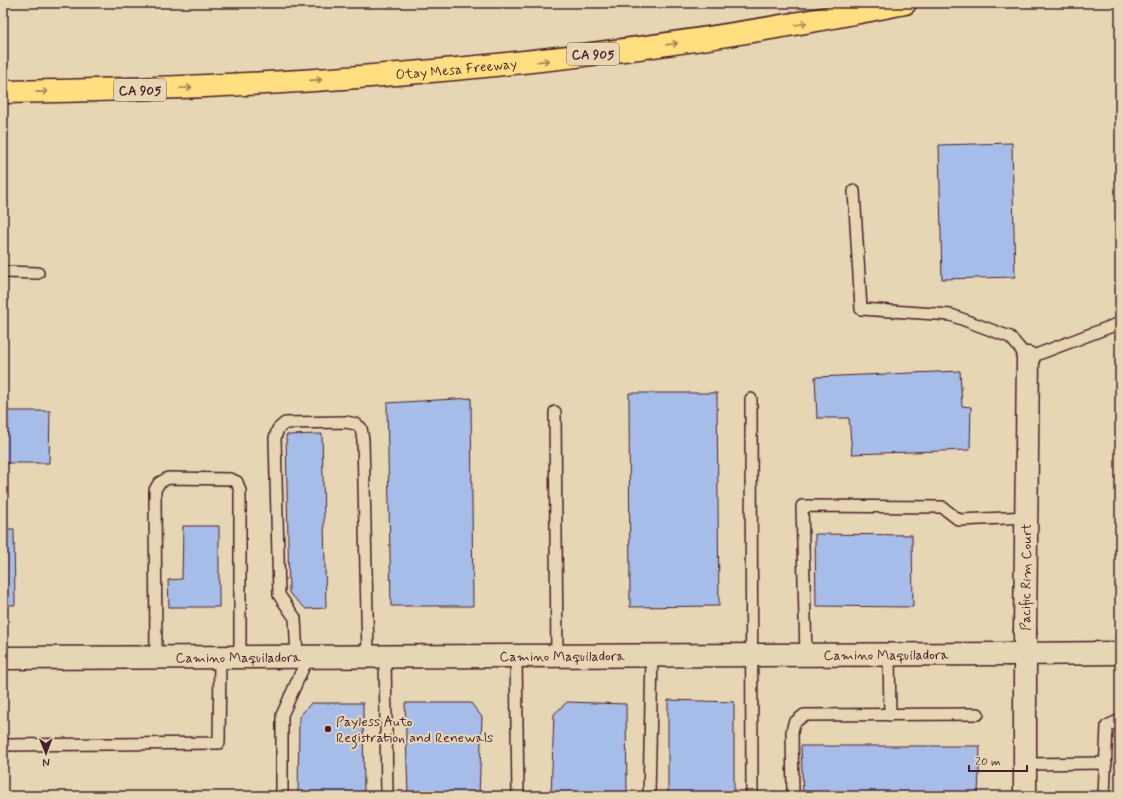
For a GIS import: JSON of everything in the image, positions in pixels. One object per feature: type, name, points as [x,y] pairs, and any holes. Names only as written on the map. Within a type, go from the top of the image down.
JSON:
[{"type":"highway","name":"Otay Mesa Freeway","points":[[3,92],[138,90],[277,83],[538,62],[732,35],[806,23],[905,3]]},
{"type":"street","name":"Pacific Rim Court","points":[[1025,796],[1025,764],[1016,654],[1025,632],[1028,358]]},
{"type":"street","name":"Camino Maquiladora","points":[[3,658],[1120,653]]},
{"type":"lane","points":[[854,191],[861,309],[951,315],[1010,337],[1028,358],[1120,323]]},
{"type":"lane","points":[[3,272],[38,273]]},
{"type":"lane","points":[[751,399],[752,796]]},
{"type":"lane","points":[[555,412],[557,656]]},
{"type":"lane","points":[[282,796],[282,715],[302,657],[295,618],[279,595],[275,438],[278,429],[285,423],[346,422],[356,424],[361,428],[363,440],[376,656],[387,796]]},
{"type":"lane","points":[[3,745],[219,743],[230,657],[240,491],[237,482],[230,479],[168,478],[159,483],[155,490],[156,657]]},
{"type":"lane","points":[[806,655],[802,506],[942,507],[959,520],[1026,517]]},
{"type":"lane","points":[[889,655],[890,715]]},
{"type":"lane","points":[[516,656],[518,796]]},
{"type":"lane","points":[[649,796],[652,656]]},
{"type":"lane","points":[[792,796],[792,732],[794,723],[804,716],[978,714]]},
{"type":"lane","points":[[1104,796],[1107,726],[1120,720]]},
{"type":"lane","points":[[1025,764],[1106,763]]},
{"type":"building","points":[[1012,143],[1015,277],[942,279],[939,145]]},
{"type":"building","points":[[960,371],[962,406],[971,407],[970,450],[852,454],[849,418],[817,418],[815,377]]},
{"type":"building","points":[[629,393],[717,393],[719,606],[630,607]]},
{"type":"building","points":[[471,398],[473,606],[391,606],[387,403]]},
{"type":"building","points":[[3,411],[50,411],[49,463],[3,463]]},
{"type":"building","points":[[322,434],[326,608],[306,609],[289,593],[286,435]]},
{"type":"building","points":[[183,526],[219,526],[219,607],[169,607],[168,580],[182,579]]},
{"type":"building","points":[[3,529],[14,529],[15,605],[3,605]]},
{"type":"building","points":[[815,534],[912,535],[913,607],[816,606]]},
{"type":"building","points":[[668,700],[734,702],[734,796],[668,796]]},
{"type":"building","points":[[567,702],[626,704],[627,796],[551,796],[554,714]]},
{"type":"building","points":[[311,703],[363,703],[364,796],[298,796],[299,717]]},
{"type":"building","points":[[405,703],[471,703],[482,717],[479,796],[408,796]]},
{"type":"building","points":[[801,746],[980,746],[978,796],[803,796]]},
{"type":"place","name":"Payless Auto Registration and Renewals","points":[[328,729]]}]
